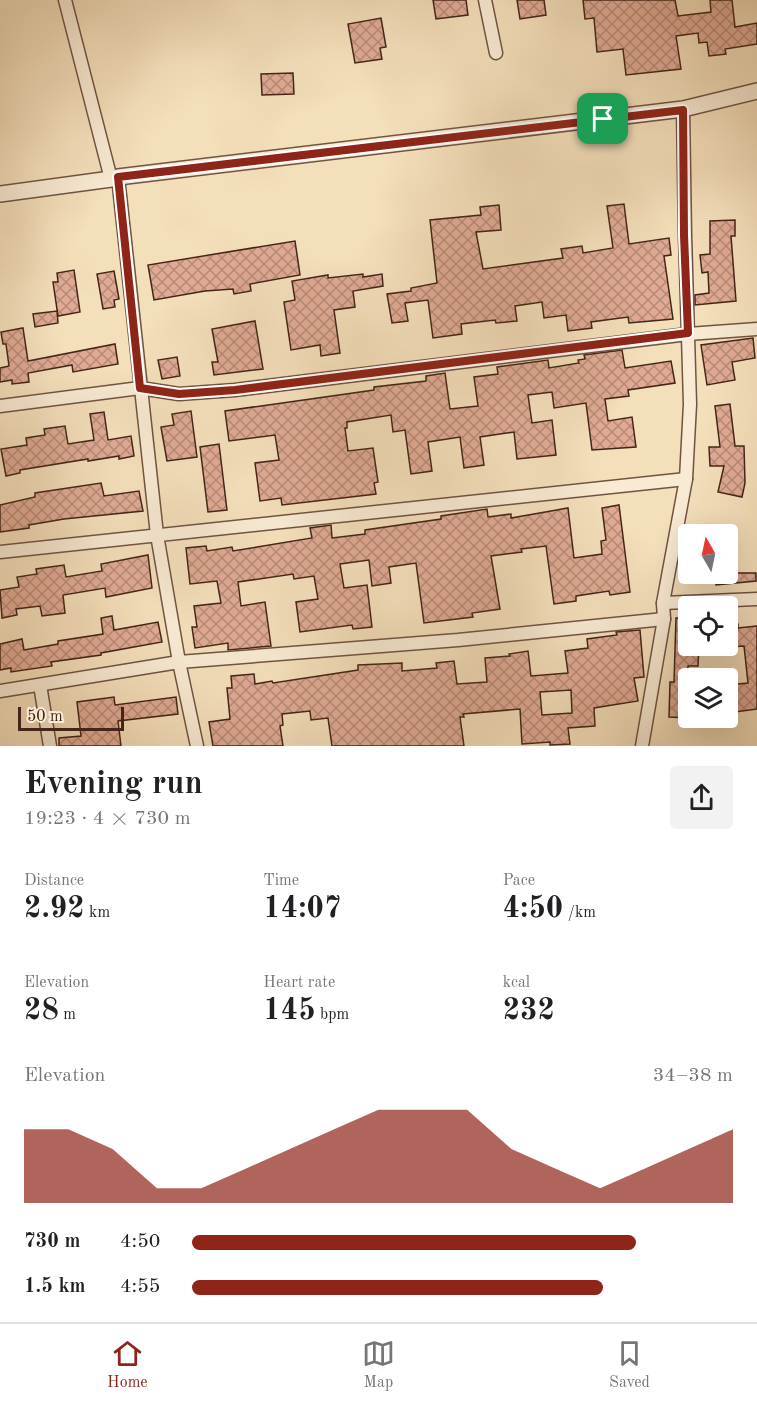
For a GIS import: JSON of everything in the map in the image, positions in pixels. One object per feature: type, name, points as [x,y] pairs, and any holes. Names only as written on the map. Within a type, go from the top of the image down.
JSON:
[{"type":"street","points":[[65,0],[114,178],[157,535],[178,662],[197,746]]},
{"type":"street","points":[[485,0],[496,53]]},
{"type":"street","points":[[0,194],[114,178],[683,110],[757,92]]},
{"type":"street","points":[[642,746],[664,619],[663,603],[686,479],[690,404],[684,235],[683,110]]},
{"type":"street","points":[[0,406],[140,388],[179,394],[235,390],[688,333],[757,329]]},
{"type":"street","points":[[0,552],[686,479]]},
{"type":"street","points":[[663,603],[757,599]]},
{"type":"street","points":[[0,691],[178,662],[446,641],[664,619]]},
{"type":"street","points":[[40,685],[50,746]]},
{"type":"building","points":[[433,0],[466,0],[468,15],[436,19]]},
{"type":"building","points":[[517,0],[544,0],[546,15],[520,19]]},
{"type":"building","points":[[583,0],[675,0],[678,16],[711,12],[710,0],[732,0],[735,27],[757,23],[757,44],[725,49],[726,54],[709,56],[707,42],[699,43],[698,33],[676,36],[681,69],[626,75],[623,49],[597,52],[594,18],[585,19]]},
{"type":"building","points":[[381,18],[386,47],[380,48],[382,59],[355,63],[348,24]]},
{"type":"building","points":[[293,73],[294,94],[262,95],[261,74]]},
{"type":"building","points":[[624,204],[629,244],[669,238],[671,255],[664,256],[673,319],[629,323],[628,317],[591,322],[592,328],[568,331],[566,315],[544,318],[542,302],[515,306],[517,321],[496,323],[495,320],[461,324],[462,334],[433,338],[428,300],[405,303],[408,321],[392,323],[387,294],[411,291],[411,288],[437,283],[430,220],[481,215],[480,207],[499,205],[501,230],[476,232],[483,269],[563,258],[561,249],[582,246],[583,253],[613,248],[607,206]]},
{"type":"building","points":[[735,220],[735,236],[731,236],[736,301],[695,305],[695,295],[709,293],[708,272],[702,273],[700,255],[710,254],[710,221]]},
{"type":"building","points":[[295,241],[300,275],[250,284],[251,291],[234,294],[233,289],[205,291],[154,300],[148,265]]},
{"type":"building","points":[[74,270],[80,312],[58,316],[53,282],[58,282],[57,273]]},
{"type":"building","points":[[114,271],[119,299],[114,300],[115,307],[103,309],[97,274]]},
{"type":"building","points":[[363,274],[363,277],[382,274],[383,286],[353,291],[355,307],[334,310],[340,353],[321,356],[320,345],[291,350],[284,302],[295,300],[292,281],[328,275],[328,278]]},
{"type":"building","points":[[57,311],[58,323],[35,327],[33,314]]},
{"type":"building","points":[[255,321],[263,369],[214,375],[212,362],[218,362],[212,329]]},
{"type":"building","points":[[23,328],[28,361],[115,344],[118,364],[73,372],[72,365],[28,373],[29,382],[12,384],[12,380],[0,382],[0,368],[9,366],[6,344],[3,344],[1,332]]},
{"type":"building","points":[[753,338],[755,358],[732,362],[735,380],[707,385],[701,345]]},
{"type":"building","points":[[622,350],[625,368],[671,361],[675,383],[628,390],[629,396],[605,399],[608,421],[632,417],[636,447],[592,450],[586,403],[554,408],[552,392],[528,395],[532,423],[552,420],[556,455],[517,459],[514,432],[480,437],[484,465],[464,468],[460,437],[428,442],[432,471],[411,474],[405,430],[393,432],[391,415],[347,422],[347,428],[345,428],[348,451],[373,448],[378,482],[374,483],[376,494],[282,505],[281,498],[260,501],[255,463],[279,460],[275,435],[229,441],[225,411],[374,390],[374,387],[426,381],[426,376],[445,373],[450,409],[478,406],[474,377],[498,374],[497,367],[548,360],[549,368],[579,363],[578,360],[585,359],[584,355]]},
{"type":"building","points":[[177,357],[180,376],[162,379],[158,360]]},
{"type":"building","points":[[730,404],[735,446],[744,446],[745,483],[742,497],[718,492],[724,466],[710,466],[709,447],[720,447],[715,406]]},
{"type":"building","points":[[191,411],[197,457],[167,461],[161,427],[174,425],[172,414]]},
{"type":"building","points":[[104,412],[108,440],[131,436],[134,456],[119,459],[119,456],[88,461],[88,459],[20,470],[20,473],[6,476],[1,449],[27,445],[26,438],[45,435],[44,429],[65,426],[68,444],[94,440],[90,414]]},
{"type":"building","points":[[219,444],[227,510],[208,512],[200,447]]},
{"type":"building","points":[[101,483],[104,496],[139,491],[143,511],[64,519],[29,525],[29,528],[0,532],[0,505],[35,497],[35,493]]},
{"type":"building","points":[[619,505],[630,592],[610,595],[609,591],[576,596],[576,601],[554,604],[546,546],[521,549],[522,552],[491,556],[500,609],[472,613],[473,617],[424,623],[416,563],[389,567],[391,583],[372,586],[369,560],[340,564],[344,588],[367,585],[372,627],[353,629],[352,625],[300,632],[296,602],[318,599],[314,576],[294,579],[293,574],[238,582],[241,606],[265,602],[271,646],[228,650],[228,643],[195,648],[192,627],[197,627],[194,606],[221,603],[217,581],[190,584],[186,548],[206,546],[207,551],[232,547],[233,551],[312,538],[310,528],[331,525],[332,538],[365,534],[365,530],[441,519],[441,516],[487,509],[488,517],[511,514],[511,518],[568,508],[574,558],[602,554],[601,541],[606,540],[602,508]]},
{"type":"building","points":[[148,555],[152,588],[106,597],[105,588],[63,595],[65,613],[42,616],[40,606],[16,609],[17,615],[2,618],[0,590],[19,587],[17,577],[37,574],[36,569],[64,565],[66,577],[102,571],[101,564]]},
{"type":"building","points":[[738,573],[756,573],[756,581],[738,583]]},
{"type":"building","points":[[112,616],[114,630],[158,622],[162,642],[101,653],[101,655],[51,662],[52,666],[11,672],[11,668],[0,670],[0,644],[22,639],[24,650],[58,644],[58,641],[103,634],[101,618]]},
{"type":"building","points":[[676,618],[678,618],[678,656],[698,656],[698,666],[678,668],[678,717],[669,717],[670,682],[674,682]]},
{"type":"building","points":[[757,626],[757,709],[738,712],[738,684],[748,683],[744,646],[738,646],[738,628]]},
{"type":"building","points":[[640,630],[644,677],[634,678],[638,701],[594,708],[595,726],[568,728],[570,744],[550,745],[550,742],[522,744],[520,709],[463,714],[464,717],[460,717],[464,746],[332,746],[328,718],[311,720],[310,711],[282,714],[283,725],[280,726],[283,746],[213,746],[209,722],[230,719],[227,688],[232,688],[231,676],[254,674],[255,684],[272,681],[273,683],[358,670],[358,665],[402,663],[402,671],[437,668],[436,663],[454,661],[457,684],[487,682],[485,658],[510,656],[509,654],[528,651],[531,676],[568,673],[565,651],[588,648],[587,639],[617,635],[616,632]],"holes":[[[571,690],[572,713],[542,715],[540,692]]]},
{"type":"building","points":[[114,697],[115,705],[176,697],[178,714],[118,721],[121,746],[59,746],[59,738],[81,736],[77,702]]},
{"type":"route","points":[[683,110],[684,235],[688,333],[235,390],[179,394],[140,388],[118,177],[603,119],[683,110]]}]
